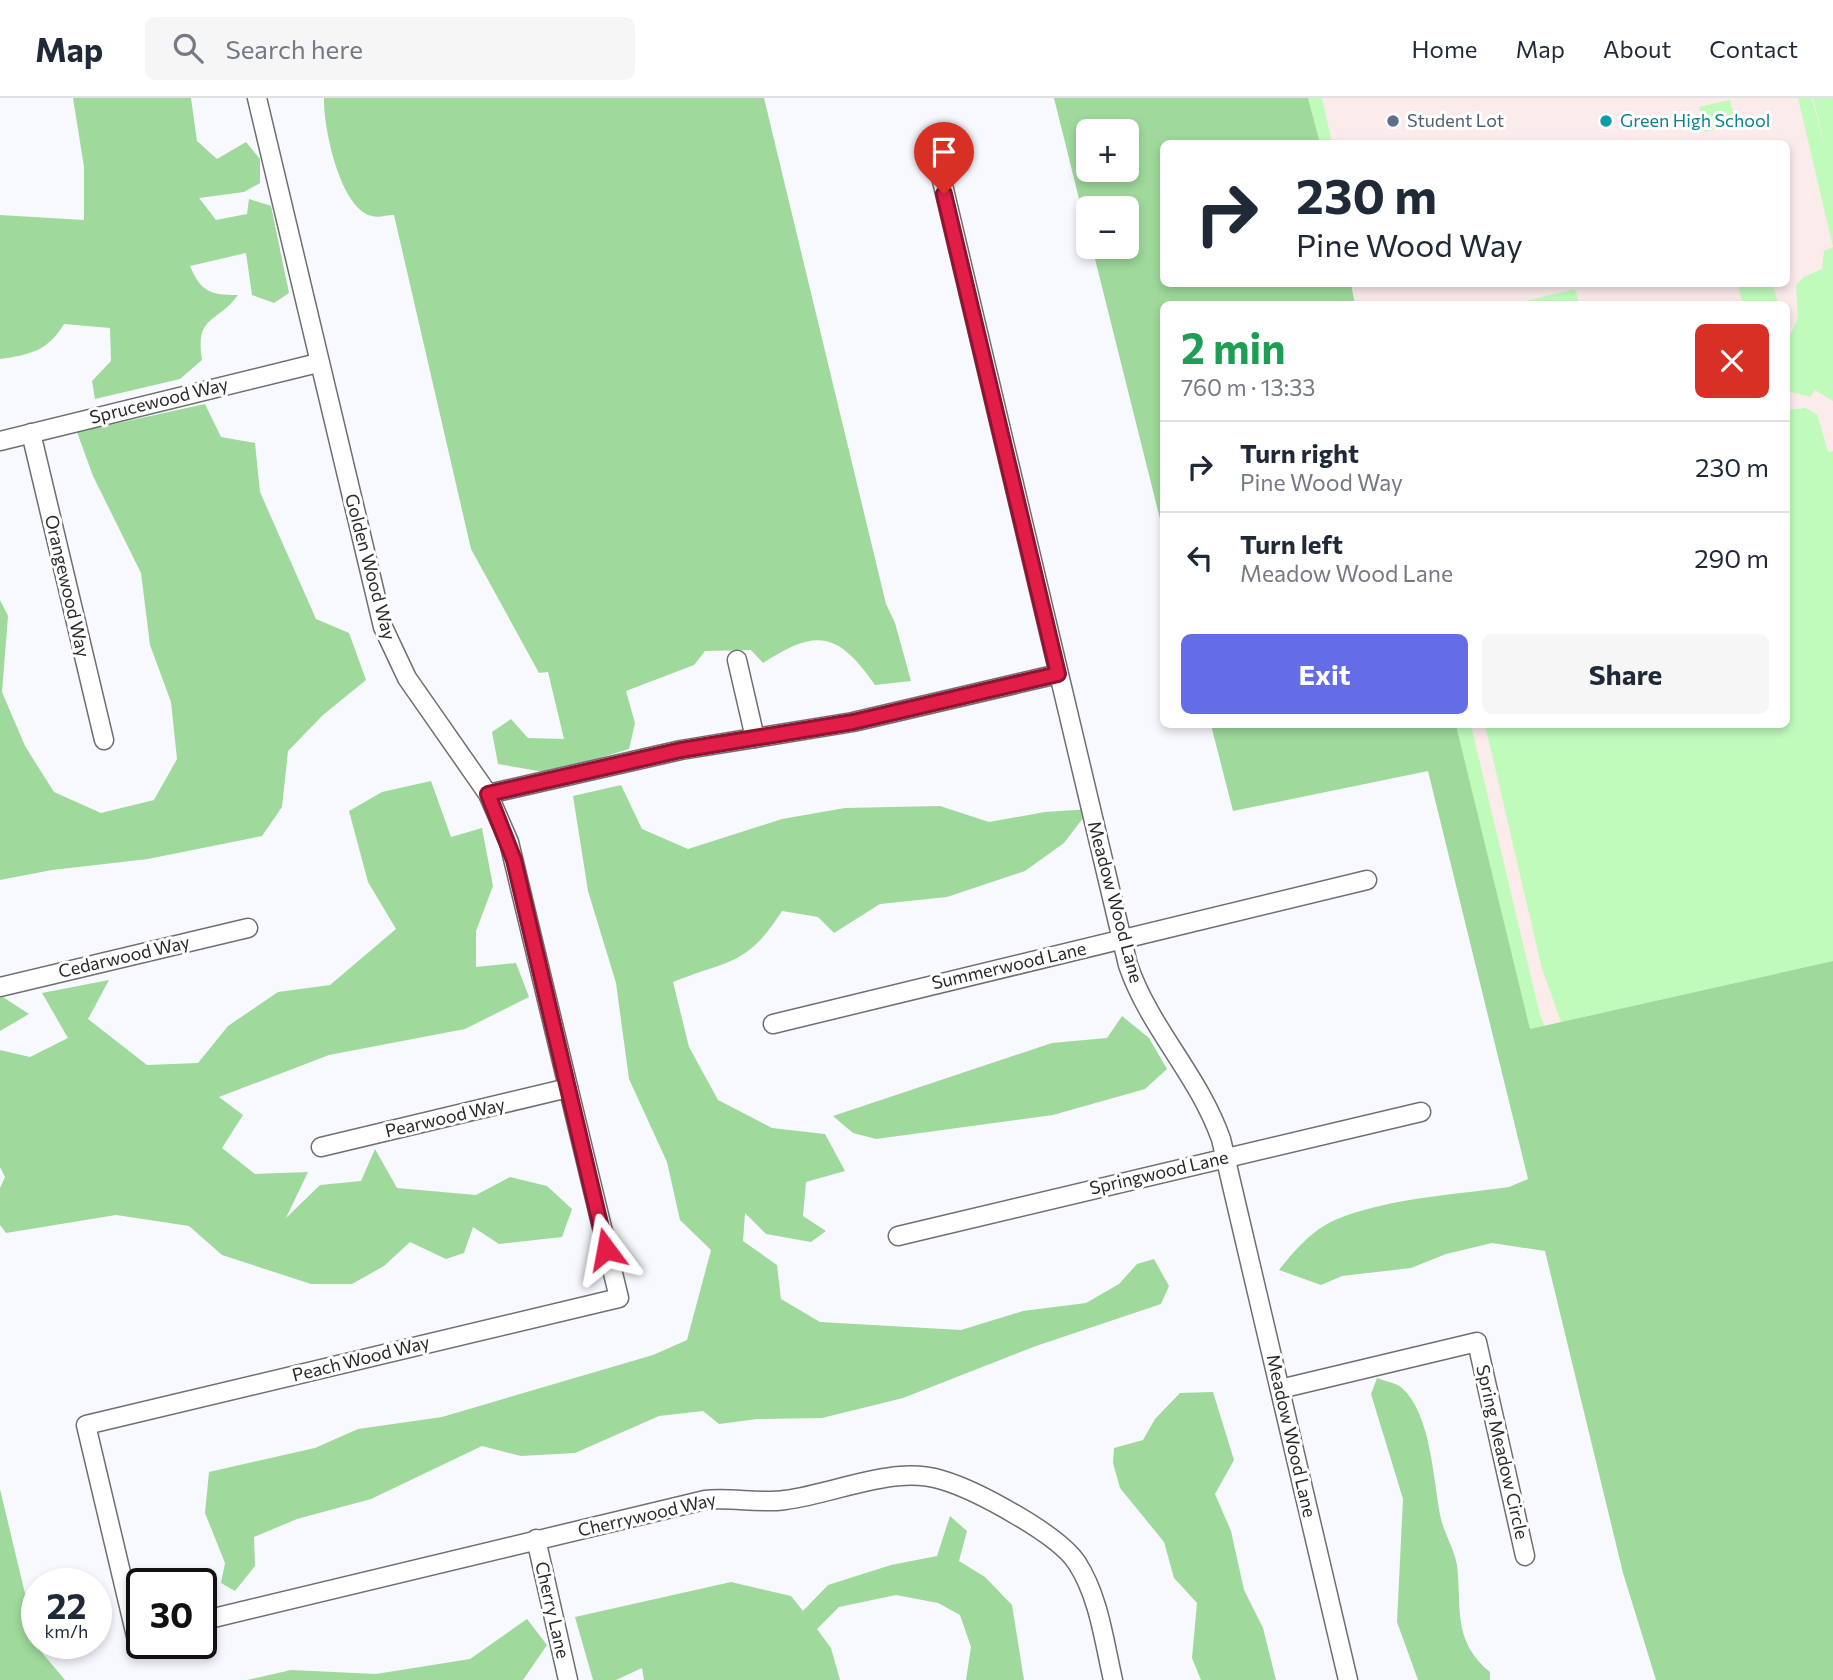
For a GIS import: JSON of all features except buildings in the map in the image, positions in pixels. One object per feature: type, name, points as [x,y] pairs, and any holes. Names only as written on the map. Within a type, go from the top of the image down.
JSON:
[{"type":"street","name":"Golden Wood Way","points":[[257,98],[318,363],[383,626],[412,686],[460,750],[488,794],[514,860],[619,1298],[583,1307]]},
{"type":"street","name":"Meadow Wood Lane","points":[[934,147],[1122,939],[1133,979],[1145,1004],[1198,1086],[1212,1116],[1225,1158],[1348,1680]]},
{"type":"street","name":"Sprucewood Way","points":[[0,440],[318,363]]},
{"type":"street","name":"Orangewood Way","points":[[31,433],[104,740]]},
{"type":"street","points":[[737,660],[755,738]]},
{"type":"street","points":[[488,794],[632,760],[853,722],[1058,674]]},
{"type":"street","name":"Summerwood Lane","points":[[773,1024],[1367,880]]},
{"type":"street","name":"Cedarwood Way","points":[[0,987],[248,928]]},
{"type":"street","name":"Pearwood Way","points":[[321,1147],[568,1088]]},
{"type":"street","name":"Springwood Lane","points":[[898,1236],[1421,1112]]},
{"type":"street","name":"Peach Wood Way","points":[[126,1594],[86,1425],[583,1307]]},
{"type":"street","name":"Spring Meadow Circle","points":[[1280,1389],[1477,1342],[1525,1556]]},
{"type":"street","name":"Cherrywood Way","points":[[217,1617],[705,1500],[743,1498],[782,1501],[882,1478],[920,1476],[940,1479],[1044,1533],[1070,1555],[1093,1597],[1113,1680]]},
{"type":"street","name":"Cherry Lane","points":[[536,1539],[568,1680]]},
{"type":"shaded area","points":[[1308,98],[1813,98],[1833,179],[1833,961],[1530,1029],[1457,728],[1790,728],[1790,301],[1354,301],[1352,287],[1790,287],[1790,140],[1319,140]]},
{"type":"green space","points":[[73,98],[191,98],[197,141],[217,159],[246,142],[260,159],[260,183],[244,192],[199,198],[216,220],[247,214],[249,199],[271,206],[289,293],[274,303],[252,295],[246,253],[190,266],[203,287],[213,293],[238,295],[205,327],[201,345],[202,360],[180,379],[95,399],[92,381],[111,361],[110,328],[64,324],[51,340],[37,350],[0,359],[0,215],[84,220],[84,167]]},
{"type":"green space","points":[[324,98],[764,98],[886,604],[895,623],[911,681],[875,685],[849,654],[825,641],[798,644],[763,663],[751,650],[705,651],[694,665],[626,691],[635,723],[629,749],[550,773],[498,764],[492,732],[511,719],[528,738],[564,739],[548,672],[539,673],[471,549],[394,215],[372,216],[361,210],[351,199],[342,183],[330,146]]},
{"type":"green space","points":[[1054,98],[1308,98],[1319,140],[1160,140],[1160,287],[1352,287],[1354,301],[1160,301],[1160,519],[1095,259],[1139,259],[1139,196],[1078,196]]},
{"type":"green space","points":[[1308,98],[1322,98],[1331,140],[1319,140]]},
{"type":"green space","points":[[1798,98],[1812,98],[1825,148],[1813,98],[1833,98],[1833,247]]},
{"type":"green space","points":[[1730,100],[1735,123],[1705,132],[1699,107]]},
{"type":"green space","points":[[1833,247],[1833,401],[1815,390],[1810,397],[1790,392],[1790,335],[1798,318],[1796,285],[1804,277],[1822,269],[1824,251]]},
{"type":"green space","points":[[1738,287],[1774,287],[1777,301],[1742,301]]},
{"type":"green space","points":[[1575,289],[1578,301],[1525,301]]},
{"type":"green space","points":[[205,404],[221,437],[255,443],[260,492],[316,619],[349,633],[366,680],[323,715],[288,751],[282,807],[262,836],[148,859],[52,870],[0,880],[0,600],[8,616],[2,692],[25,746],[54,792],[101,813],[154,800],[177,759],[171,702],[150,645],[141,573],[93,476],[77,432]]},
{"type":"green space","points":[[1805,408],[1817,414],[1828,452],[1833,451],[1833,961],[1561,1022],[1542,969],[1486,728],[1790,728],[1790,410]]},
{"type":"green space","points":[[1212,728],[1457,728],[1530,1029],[1833,961],[1833,1680],[1656,1680],[1623,1573],[1545,1251],[1492,1243],[1446,1254],[1411,1268],[1342,1276],[1321,1285],[1279,1270],[1311,1235],[1335,1220],[1398,1202],[1509,1187],[1528,1179],[1428,771],[1233,811]]},
{"type":"green space","points":[[1457,728],[1472,728],[1540,1015],[1545,1026],[1530,1029]]},
{"type":"green space","points":[[431,781],[451,837],[482,828],[493,886],[476,931],[476,967],[516,963],[529,997],[465,1029],[329,1055],[219,1097],[243,1115],[222,1148],[255,1174],[308,1172],[286,1218],[320,1185],[361,1181],[375,1149],[397,1188],[476,1195],[510,1177],[547,1186],[572,1209],[562,1237],[499,1244],[473,1227],[464,1253],[446,1259],[410,1242],[384,1266],[352,1284],[311,1284],[222,1255],[189,1226],[116,1215],[6,1233],[0,1225],[0,1188],[5,1177],[0,1167],[0,1050],[30,1057],[68,1038],[42,993],[109,980],[88,1019],[147,1065],[198,1063],[228,1026],[278,992],[330,985],[396,929],[368,882],[349,811],[382,792]]},
{"type":"green space","points":[[621,785],[642,829],[688,849],[782,819],[845,808],[940,806],[989,822],[1045,812],[1090,809],[1064,843],[1025,871],[947,897],[880,904],[834,933],[818,917],[782,911],[758,942],[746,952],[723,964],[673,982],[689,1047],[718,1100],[772,1128],[825,1134],[845,1171],[806,1182],[803,1216],[826,1231],[811,1242],[766,1234],[745,1213],[743,1241],[777,1265],[781,1299],[820,1322],[961,1330],[1023,1311],[1086,1303],[1119,1284],[1137,1264],[1154,1259],[1169,1286],[1161,1304],[1036,1346],[903,1398],[822,1418],[757,1419],[719,1424],[703,1411],[659,1416],[575,1453],[521,1456],[482,1446],[371,1499],[297,1519],[254,1537],[255,1566],[235,1591],[221,1583],[225,1563],[205,1513],[209,1472],[315,1448],[358,1429],[442,1417],[653,1355],[687,1340],[711,1250],[680,1220],[667,1162],[629,1079],[616,983],[588,891],[573,796]]},
{"type":"green space","points":[[3,997],[29,1014],[0,1031],[0,998]]},
{"type":"green space","points":[[1122,1016],[1149,1038],[1167,1069],[1145,1089],[1053,1115],[876,1139],[853,1133],[833,1116],[1052,1043],[1107,1038]]},
{"type":"green space","points":[[1377,1378],[1402,1388],[1420,1415],[1430,1450],[1441,1519],[1457,1565],[1464,1636],[1478,1660],[1490,1672],[1490,1680],[1418,1680],[1397,1622],[1403,1499],[1371,1394]]},
{"type":"green space","points":[[1213,1392],[1234,1460],[1215,1494],[1231,1531],[1244,1590],[1263,1628],[1276,1680],[1201,1680],[1192,1658],[1197,1603],[1174,1578],[1164,1542],[1120,1488],[1113,1463],[1114,1448],[1143,1440],[1155,1419],[1180,1393]]},
{"type":"green space","points":[[0,1489],[21,1577],[21,1659],[47,1659],[65,1680],[0,1680]]},
{"type":"green space","points":[[950,1516],[967,1531],[959,1561],[985,1577],[1012,1605],[1024,1680],[966,1680],[971,1647],[960,1615],[938,1603],[896,1595],[839,1607],[817,1629],[831,1648],[840,1680],[644,1680],[642,1668],[616,1680],[593,1680],[575,1617],[731,1582],[791,1596],[803,1611],[828,1585],[891,1565],[937,1556]]},
{"type":"green space","points":[[527,1619],[547,1645],[523,1680],[247,1680],[291,1670],[376,1674],[470,1659]]},
{"type":"place","name":"Student Lot","points":[[1393,121]]},
{"type":"place","name":"Green High School","points":[[1606,121]]},
{"type":"route","points":[[606,1249],[514,860],[488,794],[681,750],[853,722],[1058,674],[944,194]]}]
